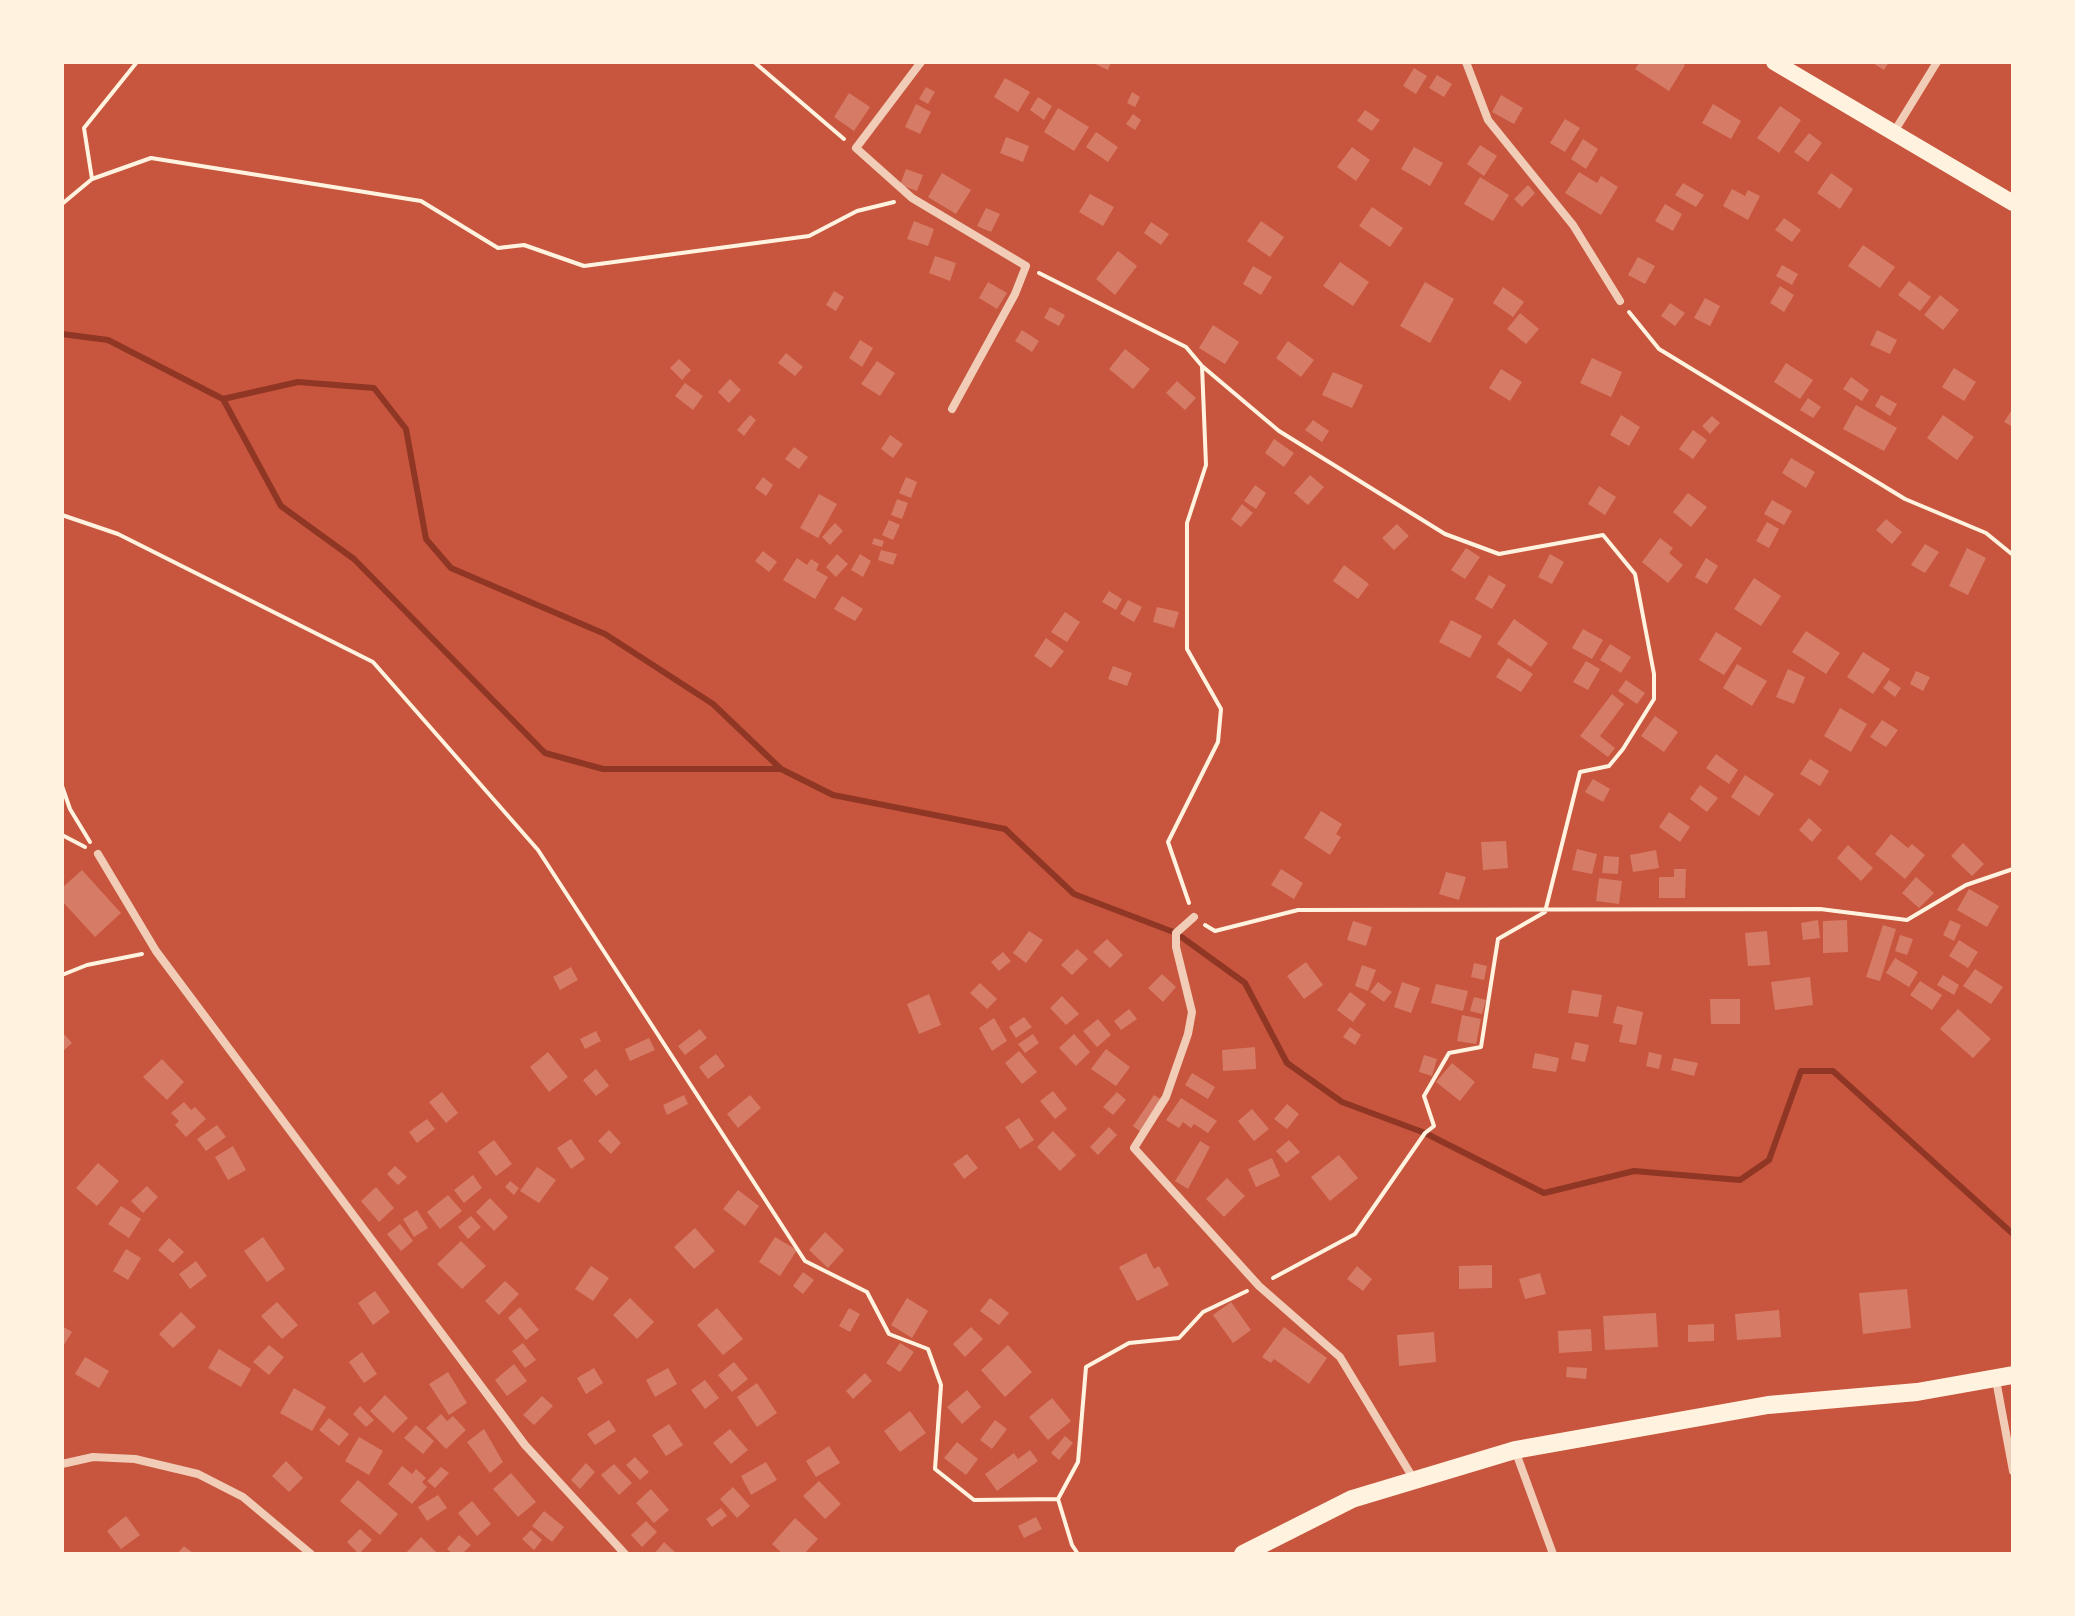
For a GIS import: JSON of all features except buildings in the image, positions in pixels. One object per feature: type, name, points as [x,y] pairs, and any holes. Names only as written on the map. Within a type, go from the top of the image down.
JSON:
[{"type":"main road","points":[[1774,62],[2013,203]]},
{"type":"main road","points":[[1243,1554],[1329,1510],[1413,1478],[1462,1468],[1515,1450],[1768,1405],[1917,1392],[2005,1377]]},
{"type":"street","points":[[921,62],[856,148],[912,198],[1026,266],[1015,294],[952,409]]},
{"type":"street","points":[[1466,62],[1488,120],[1573,225],[1620,301]]},
{"type":"street","points":[[1894,132],[1937,62]]},
{"type":"street","points":[[98,854],[156,951],[525,1445],[625,1554]]},
{"type":"street","points":[[1194,917],[1176,933],[1176,947],[1192,1012],[1188,1034],[1166,1097],[1134,1148],[1259,1286],[1340,1357],[1413,1478]]},
{"type":"street","points":[[2005,1377],[2013,1471]]},
{"type":"street","points":[[1515,1450],[1553,1554]]},
{"type":"street","points":[[62,1464],[93,1457],[135,1459],[198,1474],[243,1497],[311,1554]]},
{"type":"path","points":[[92,179],[84,128],[137,62]]},
{"type":"path","points":[[754,62],[808,111],[856,148]]},
{"type":"path","points":[[62,204],[92,179],[151,158],[421,201],[498,248],[524,245],[584,266],[809,236],[857,211],[912,198]]},
{"type":"path","points":[[1026,266],[1186,347],[1202,366],[1279,431],[1445,534],[1499,554],[1603,535],[1635,574],[1654,674],[1654,699],[1623,749],[1609,766],[1580,772],[1545,912],[1498,939],[1481,1047],[1449,1053],[1424,1096],[1434,1126],[1425,1133],[1355,1234],[1259,1286],[1203,1312],[1179,1338],[1129,1343],[1086,1367],[1078,1462],[1058,1499],[1072,1545],[1078,1554]]},
{"type":"path","points":[[1620,301],[1659,349],[1905,499],[1986,533],[2013,555]]},
{"type":"path","points":[[1202,366],[1206,465],[1187,523],[1187,649],[1221,709],[1218,742],[1168,842],[1194,917],[1215,931],[1298,910],[1545,912],[1820,909],[1907,920],[1966,885],[2013,869]]},
{"type":"path","points":[[62,515],[118,534],[373,662],[538,850],[805,1261],[867,1292],[889,1334],[928,1349],[941,1385],[935,1469],[974,1500],[1058,1499]]},
{"type":"path","points":[[62,786],[70,809],[98,854]]},
{"type":"path","points":[[62,835],[98,854]]},
{"type":"path","points":[[62,975],[87,965],[156,951]]},
{"type":"waterway","points":[[62,334],[108,340],[223,399],[281,506],[354,559],[545,753],[603,769],[781,769],[833,795],[1005,829],[1074,894],[1176,933],[1245,983],[1287,1063],[1342,1102],[1425,1133],[1544,1193],[1634,1171],[1740,1180],[1769,1160],[1801,1071],[1833,1071],[2013,1234]]},
{"type":"waterway","points":[[223,399],[298,382],[374,388],[406,429],[426,539],[451,568],[605,634],[713,704],[781,769]]}]
